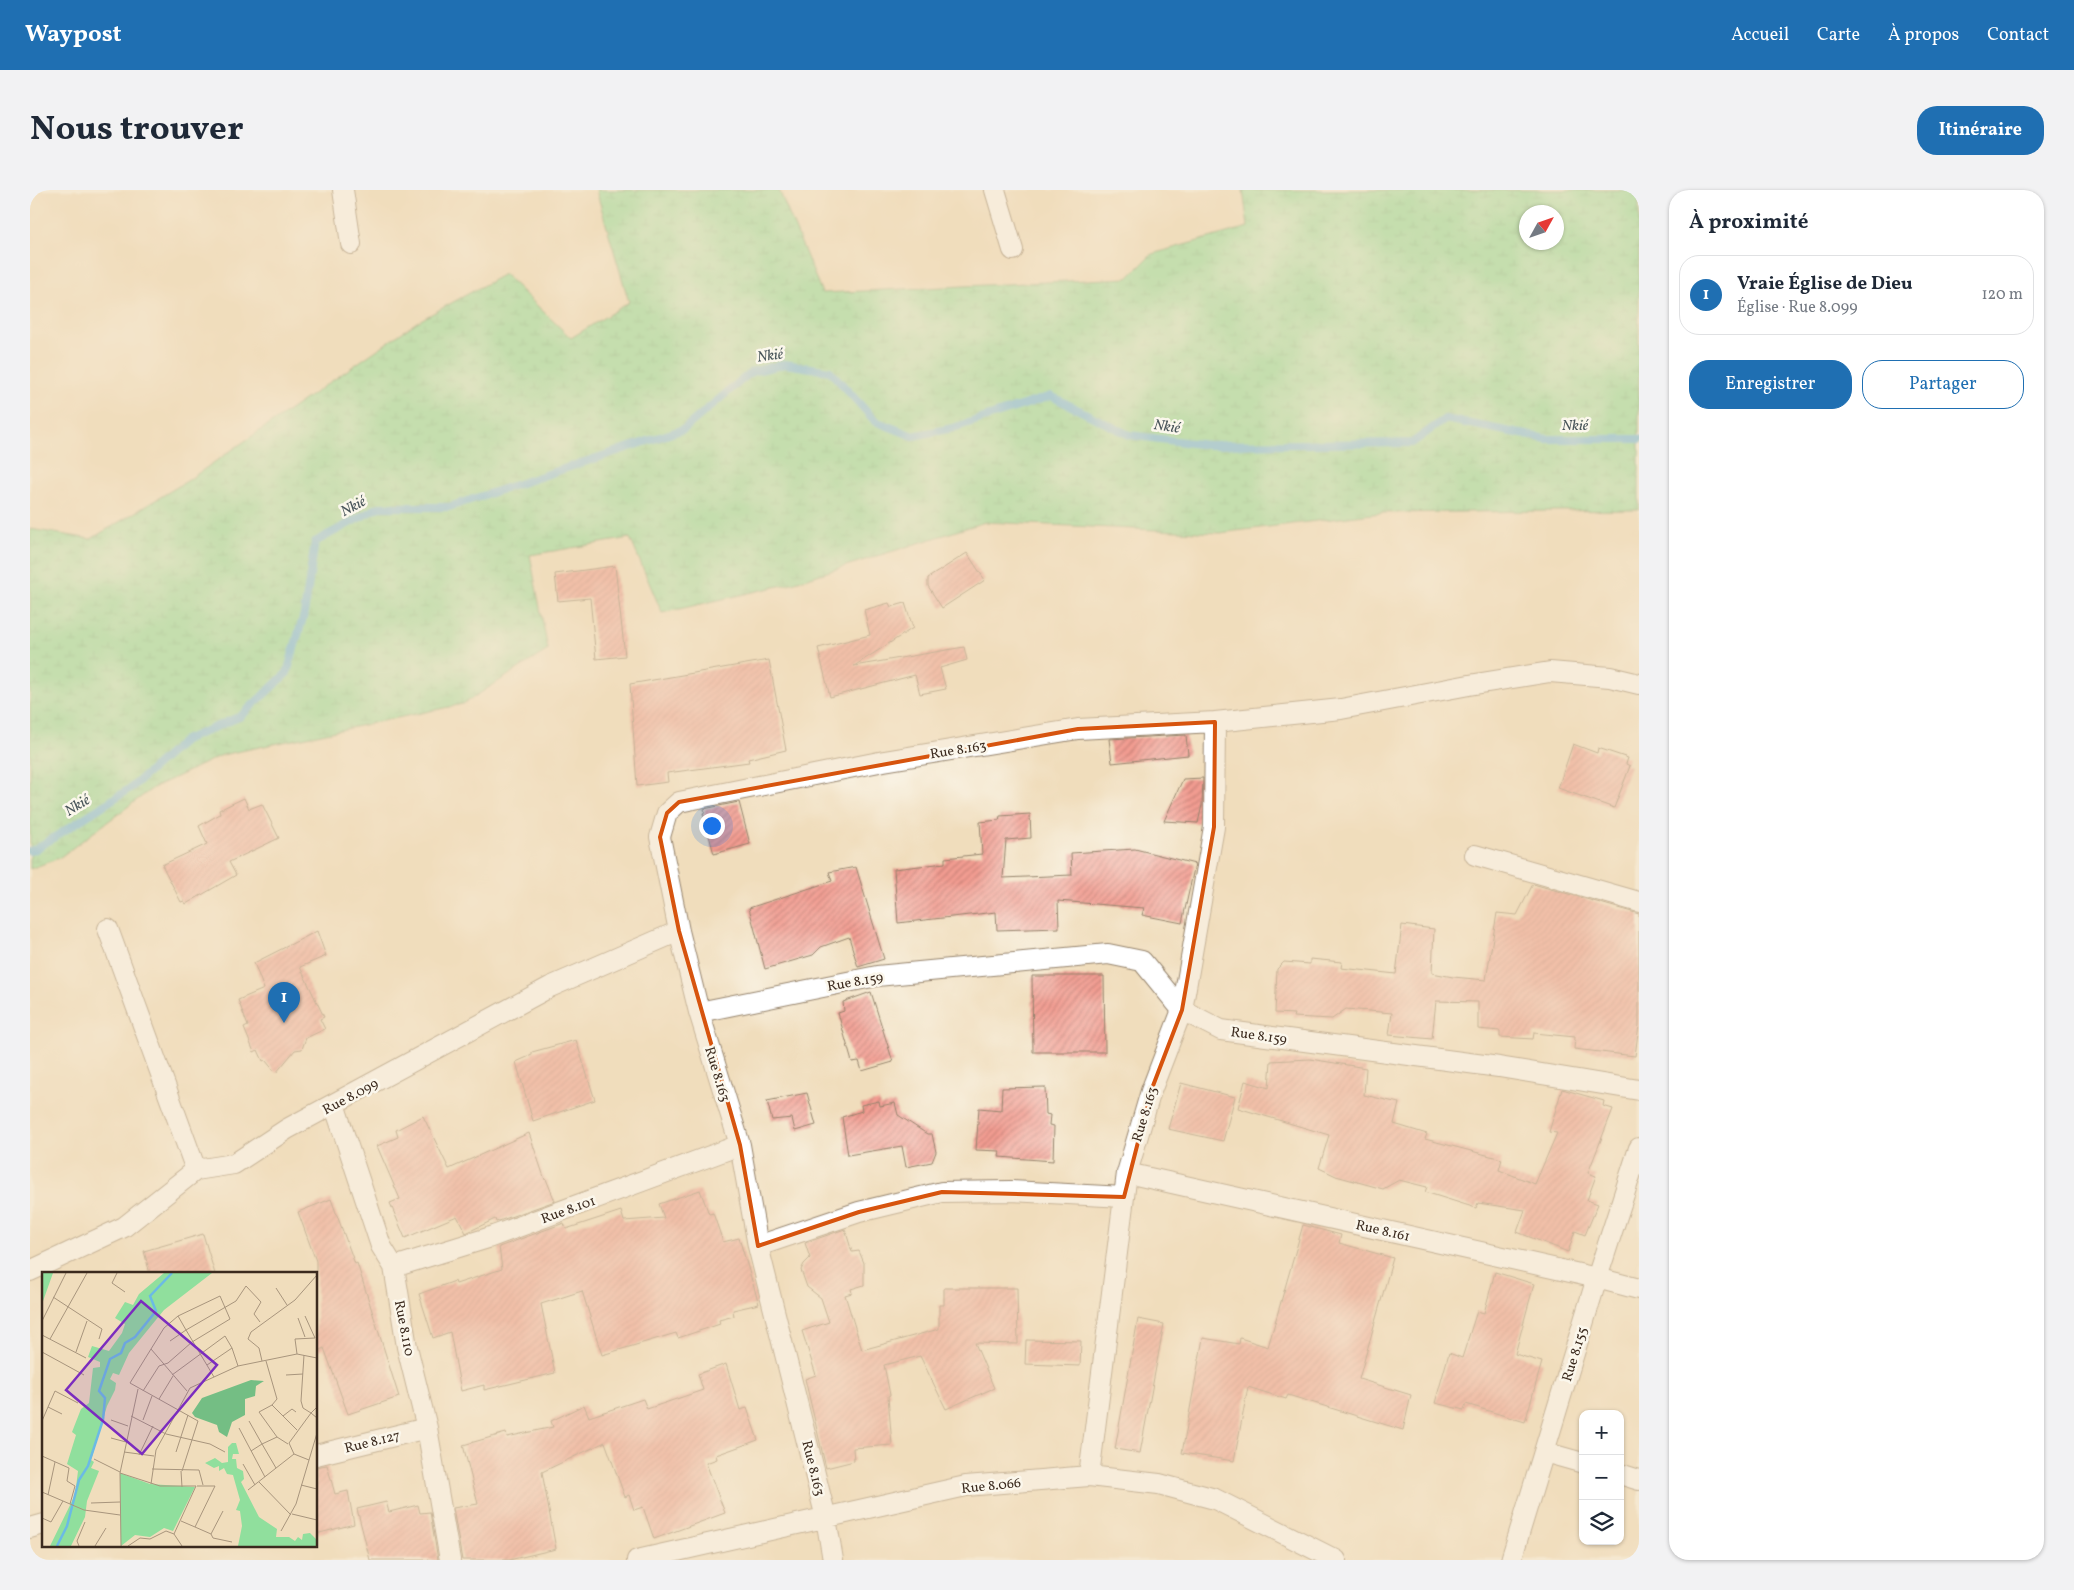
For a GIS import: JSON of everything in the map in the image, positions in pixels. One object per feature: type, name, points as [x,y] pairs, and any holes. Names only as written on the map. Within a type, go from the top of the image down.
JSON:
[{"type":"street","points":[[343,190],[351,244]]},
{"type":"street","points":[[996,190],[1013,250]]},
{"type":"street","points":[[1215,722],[1341,709],[1550,672],[1610,677],[1639,684]]},
{"type":"street","name":"Rue 8.163","points":[[833,1560],[826,1518],[758,1246],[740,1145],[699,1012],[679,931],[660,837],[667,813],[679,802],[884,761],[1078,729],[1215,722],[1214,827],[1182,1010],[1151,1091],[1126,1173],[1089,1476]]},
{"type":"street","points":[[1474,855],[1639,902]]},
{"type":"street","points":[[108,929],[196,1170]]},
{"type":"street","name":"Rue 8.099","points":[[30,1271],[124,1227],[196,1170],[234,1164],[287,1129],[550,987],[679,931]]},
{"type":"street","name":"Rue 8.159","points":[[699,1012],[876,976],[1108,954],[1142,961],[1182,1010],[1221,1030],[1490,1066],[1639,1090]]},
{"type":"street","name":"Rue 8.110","points":[[334,1104],[381,1246],[394,1268],[407,1347],[427,1428],[450,1560]]},
{"type":"street","name":"Rue 8.101","points":[[394,1268],[488,1238],[740,1145]]},
{"type":"street","name":"Rue 8.155","points":[[1511,1560],[1597,1278],[1639,1148]]},
{"type":"street","name":"Rue 8.161","points":[[1126,1173],[1639,1289]]},
{"type":"street","points":[[758,1246],[859,1212],[942,1192],[1011,1191],[1124,1197]]},
{"type":"street","name":"Rue 8.127","points":[[318,1455],[427,1428]]},
{"type":"street","points":[[1544,1452],[1579,1462]]},
{"type":"street","points":[[1624,1475],[1639,1480]]},
{"type":"street","name":"Rue 8.066","points":[[637,1560],[966,1486],[1089,1476],[1159,1484],[1215,1499],[1336,1560]]},
{"type":"highlighted area","points":[[1215,722],[1214,827],[1182,1010],[1151,1091],[1124,1197],[942,1192],[859,1212],[758,1246],[740,1145],[679,931],[660,837],[667,813],[679,802],[1078,729]]},
{"type":"green space","points":[[596,190],[779,190],[822,293],[1128,278],[1152,254],[1248,227],[1243,190],[1639,190],[1639,510],[1380,513],[1220,533],[985,522],[792,583],[662,613],[630,538],[530,555],[548,650],[463,704],[222,755],[153,788],[59,858],[30,869],[30,529],[91,539],[187,481],[417,322],[504,274],[571,338],[629,302]]},
{"type":"building","points":[[967,553],[985,580],[942,608],[928,586],[928,578]]},
{"type":"building","points":[[615,566],[625,656],[596,659],[590,598],[558,601],[555,574]]},
{"type":"building","points":[[889,603],[891,607],[905,603],[913,628],[854,666],[964,647],[967,660],[940,668],[946,689],[920,694],[915,675],[830,697],[818,648],[870,635],[864,610]]},
{"type":"building","points":[[769,660],[786,750],[748,759],[749,762],[667,773],[668,782],[637,786],[630,684]]},
{"type":"building","points":[[1186,735],[1188,755],[1112,763],[1109,739]]},
{"type":"building","points":[[1573,744],[1597,753],[1598,748],[1628,758],[1626,764],[1630,766],[1614,808],[1558,788]]},
{"type":"building","points":[[1203,778],[1202,805],[1198,823],[1164,821],[1183,779]]},
{"type":"building","points":[[244,798],[249,809],[262,804],[279,838],[229,862],[236,875],[186,904],[184,901],[181,902],[162,865],[207,844],[199,826],[220,814],[219,810]]},
{"type":"building","points":[[739,802],[750,844],[714,854],[703,813],[705,813],[704,809]]},
{"type":"building","points":[[1030,814],[1031,838],[1006,840],[1003,878],[1072,875],[1071,853],[1135,849],[1195,864],[1182,923],[1142,915],[1144,908],[1058,901],[1059,928],[997,930],[996,912],[898,923],[894,869],[945,863],[945,858],[982,854],[980,822],[999,820],[1000,816]]},
{"type":"building","points":[[856,867],[884,959],[858,967],[849,937],[821,947],[813,955],[765,969],[749,908],[832,881],[829,872]]},
{"type":"building","points":[[1533,884],[1639,914],[1639,1025],[1635,1056],[1574,1049],[1575,1037],[1534,1033],[1533,1039],[1500,1037],[1500,1031],[1478,1029],[1478,1002],[1436,1001],[1432,1039],[1389,1035],[1392,1013],[1346,1009],[1332,1019],[1293,1017],[1294,1014],[1275,1013],[1277,969],[1284,962],[1310,964],[1310,959],[1342,962],[1341,968],[1396,974],[1402,925],[1434,929],[1432,973],[1486,980],[1497,913],[1517,915]]},
{"type":"building","points":[[317,931],[326,956],[300,967],[324,1017],[320,1019],[325,1029],[306,1038],[302,1049],[295,1050],[276,1073],[265,1060],[263,1061],[258,1050],[254,1052],[244,1028],[248,1026],[238,1000],[264,989],[254,963]]},
{"type":"building","points":[[1032,976],[1104,976],[1105,1052],[1033,1052]]},
{"type":"building","points":[[871,992],[893,1062],[862,1071],[859,1061],[852,1062],[838,1013],[844,1011],[843,1002]]},
{"type":"building","points":[[576,1040],[595,1100],[533,1121],[516,1062],[532,1055],[532,1052]]},
{"type":"building","points":[[1310,1059],[1366,1068],[1364,1095],[1399,1103],[1394,1124],[1427,1134],[1425,1139],[1502,1159],[1499,1170],[1535,1184],[1557,1133],[1549,1132],[1562,1089],[1604,1101],[1603,1106],[1613,1109],[1588,1173],[1596,1176],[1587,1200],[1598,1204],[1585,1235],[1575,1231],[1568,1252],[1517,1232],[1525,1210],[1478,1203],[1476,1208],[1425,1192],[1427,1187],[1399,1180],[1383,1189],[1336,1176],[1319,1168],[1329,1135],[1238,1108],[1245,1081],[1269,1088],[1271,1061]]},
{"type":"building","points":[[1181,1083],[1235,1097],[1223,1141],[1168,1129]]},
{"type":"building","points":[[1045,1087],[1046,1114],[1050,1115],[1049,1125],[1054,1126],[1053,1161],[999,1157],[1000,1151],[976,1150],[979,1108],[1001,1110],[1002,1088]]},
{"type":"building","points":[[807,1093],[816,1125],[795,1131],[792,1118],[772,1120],[767,1101]]},
{"type":"building","points":[[879,1101],[880,1106],[895,1103],[898,1115],[927,1134],[932,1134],[936,1152],[932,1162],[906,1167],[902,1146],[848,1155],[842,1117],[862,1111],[861,1105]]},
{"type":"building","points":[[423,1116],[449,1169],[529,1133],[545,1180],[555,1201],[496,1222],[495,1219],[466,1233],[457,1216],[405,1238],[390,1203],[400,1199],[377,1146],[398,1137],[396,1130]]},
{"type":"building","points":[[700,1190],[709,1214],[713,1213],[723,1242],[739,1238],[759,1304],[733,1310],[734,1316],[719,1320],[720,1324],[678,1338],[676,1333],[602,1355],[582,1291],[541,1304],[555,1373],[484,1390],[484,1385],[461,1391],[450,1332],[433,1338],[419,1294],[455,1281],[456,1284],[502,1269],[499,1247],[564,1223],[566,1229],[621,1211],[624,1221],[664,1218],[659,1204]]},
{"type":"building","points":[[331,1199],[355,1264],[357,1263],[399,1397],[348,1414],[324,1348],[318,1351],[318,1272],[316,1272],[316,1261],[298,1212]]},
{"type":"building","points":[[1303,1225],[1341,1235],[1339,1243],[1393,1258],[1359,1379],[1411,1395],[1403,1430],[1288,1395],[1286,1399],[1248,1387],[1234,1461],[1182,1453],[1203,1338],[1239,1344],[1240,1338],[1268,1347]]},
{"type":"building","points":[[845,1229],[852,1252],[859,1251],[864,1263],[864,1285],[851,1289],[852,1293],[845,1295],[862,1350],[939,1329],[939,1305],[944,1305],[944,1288],[1017,1288],[1018,1344],[975,1343],[994,1388],[946,1409],[920,1356],[884,1365],[890,1395],[888,1396],[892,1445],[853,1448],[854,1461],[826,1468],[805,1379],[816,1375],[802,1331],[829,1322],[821,1298],[807,1287],[801,1270],[810,1258],[805,1243]]},
{"type":"building","points":[[203,1234],[214,1272],[149,1272],[144,1251]]},
{"type":"building","points":[[1495,1272],[1534,1284],[1515,1354],[1542,1362],[1525,1422],[1466,1404],[1464,1410],[1435,1403],[1449,1353],[1462,1358],[1477,1311],[1484,1313]]},
{"type":"building","points":[[1138,1319],[1164,1324],[1140,1453],[1115,1449]]},
{"type":"building","points":[[1026,1340],[1081,1341],[1080,1366],[1025,1364]]},
{"type":"building","points":[[726,1364],[740,1410],[747,1408],[758,1440],[716,1455],[717,1459],[706,1463],[725,1513],[654,1539],[643,1507],[634,1510],[629,1495],[625,1497],[605,1442],[542,1472],[556,1549],[509,1560],[462,1560],[453,1508],[478,1504],[463,1445],[506,1433],[507,1437],[553,1427],[551,1421],[584,1405],[589,1417],[643,1399],[647,1409],[703,1390],[698,1374]]},
{"type":"building","points":[[327,1465],[335,1494],[348,1491],[354,1524],[318,1533],[318,1467]]},
{"type":"building","points":[[386,1502],[389,1512],[418,1505],[420,1513],[430,1512],[438,1560],[370,1560],[357,1509]]},
{"type":"waterway","name":"Nkié","points":[[30,851],[132,787],[185,740],[241,716],[287,673],[304,614],[315,542],[379,507],[449,507],[684,429],[751,372],[785,364],[830,371],[875,421],[913,436],[953,428],[1051,396],[1129,435],[1207,445],[1412,443],[1445,419],[1547,439],[1639,439]]},
{"type":"place","name":"Vraie Église de Dieu","points":[[284,1023]]}]
